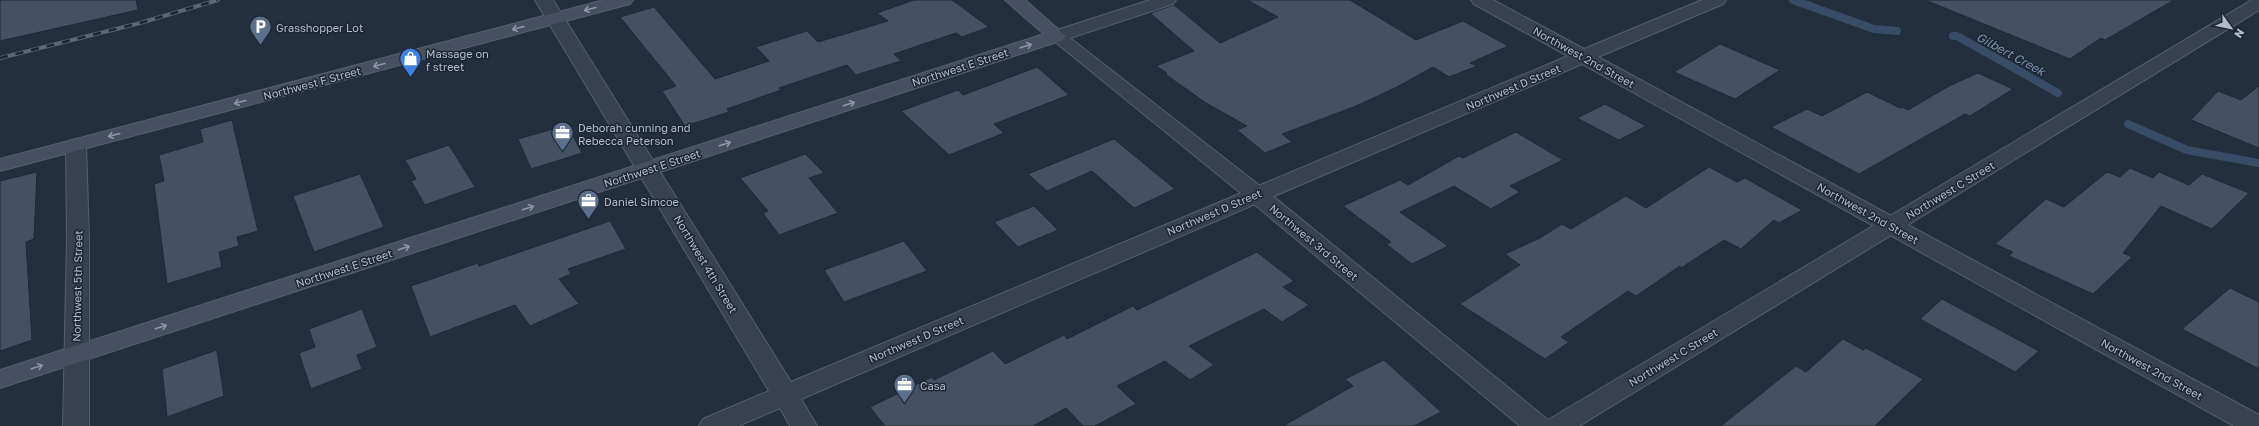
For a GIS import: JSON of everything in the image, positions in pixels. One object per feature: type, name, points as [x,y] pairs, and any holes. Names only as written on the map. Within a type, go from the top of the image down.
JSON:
[{"type":"main road","name":"Northwest F Street","points":[[0,165],[624,0]]},
{"type":"main road","name":"Northwest 3rd Street","points":[[1014,0],[1057,36]]},
{"type":"main road","name":"Northwest E Street","points":[[0,379],[1057,36]]},
{"type":"street","name":"Northwest 4th Street","points":[[544,0],[804,426]]},
{"type":"street","name":"Northwest E Street","points":[[1057,36],[1167,0]]},
{"type":"street","name":"Northwest 2nd Street","points":[[1480,0],[2256,426]]},
{"type":"street","name":"Northwest D Street","points":[[712,426],[1256,194],[1717,0]]},
{"type":"street","name":"Northwest C Street","points":[[1558,426],[2259,3]]},
{"type":"street","name":"Northwest 3rd Street","points":[[1057,36],[1256,194],[1538,426]]},
{"type":"street","name":"Northwest 5th Street","points":[[76,145],[78,240],[76,426]]},
{"type":"building","points":[[0,0],[136,0],[138,10],[0,41]]},
{"type":"building","points":[[914,0],[952,0],[989,27],[962,37],[956,33],[894,54],[901,61],[856,75],[847,65],[779,88],[781,90],[727,109],[729,112],[685,126],[662,91],[676,86],[620,17],[654,7],[715,79],[769,61],[756,47],[807,31],[818,42],[888,21],[877,13]]},
{"type":"building","points":[[1247,0],[1350,0],[1416,40],[1463,21],[1508,46],[1470,63],[1477,66],[1449,77],[1433,67],[1397,87],[1356,106],[1282,134],[1292,142],[1265,153],[1237,130],[1247,126],[1206,103],[1156,66],[1194,51],[1151,14],[1153,12],[1174,5],[1220,43],[1278,17]]},
{"type":"building","points":[[1925,0],[2174,0],[2105,40],[2101,38],[2070,59]]},
{"type":"building","points":[[1720,44],[1780,70],[1735,99],[1674,72]]},
{"type":"building","points":[[1037,67],[1069,95],[994,124],[1004,133],[949,155],[901,111],[958,90],[963,95]]},
{"type":"building","points":[[1978,73],[2013,89],[1970,116],[1965,114],[1859,174],[1771,127],[1807,109],[1822,116],[1867,92],[1900,108],[1902,107],[1908,110],[1949,86]]},
{"type":"building","points":[[2259,86],[2259,148],[2191,120],[2218,91],[2241,100]]},
{"type":"building","points":[[1605,104],[1646,126],[1619,140],[1577,118]]},
{"type":"building","points":[[232,120],[258,231],[237,237],[239,246],[219,252],[222,267],[167,284],[154,184],[164,181],[159,155],[203,142],[200,129]]},
{"type":"building","points":[[567,125],[582,153],[531,169],[518,139]]},
{"type":"building","points":[[1516,132],[1563,160],[1510,186],[1520,192],[1491,209],[1454,186],[1400,212],[1448,246],[1412,264],[1386,244],[1391,242],[1343,206],[1400,180],[1408,185],[1459,156],[1463,158]]},
{"type":"building","points":[[1114,139],[1175,189],[1134,208],[1092,171],[1047,191],[1028,174]]},
{"type":"building","points":[[449,145],[475,187],[425,205],[411,181],[416,179],[405,160]]},
{"type":"building","points":[[805,154],[824,173],[809,178],[838,213],[779,235],[763,213],[768,211],[740,178]]},
{"type":"building","points":[[1709,167],[1737,182],[1745,178],[1802,210],[1779,223],[1774,220],[1741,249],[1724,240],[1681,268],[1680,266],[1636,296],[1628,291],[1561,337],[1569,342],[1545,359],[1460,304],[1520,265],[1505,254],[1540,238],[1562,224],[1571,229],[1626,196],[1646,208]]},
{"type":"building","points":[[2130,168],[2153,178],[2159,172],[2189,185],[2202,174],[2249,193],[2212,229],[2161,206],[2123,253],[2132,257],[2093,294],[2009,256],[2013,252],[1995,244],[2046,199],[2064,207],[2107,172],[2120,177]]},
{"type":"building","points":[[37,172],[34,239],[26,242],[32,340],[0,351],[0,181]]},
{"type":"building","points":[[360,174],[384,227],[314,252],[293,196]]},
{"type":"building","points":[[1034,206],[1058,230],[1018,247],[994,222]]},
{"type":"building","points":[[610,221],[626,249],[568,269],[571,274],[559,279],[579,304],[530,326],[515,305],[430,337],[411,286],[478,263],[479,266]]},
{"type":"building","points":[[904,241],[927,271],[844,302],[824,270]]},
{"type":"building","points":[[1257,252],[1294,281],[1283,287],[1309,305],[1282,322],[1264,309],[1189,346],[1214,365],[1190,380],[1165,361],[1117,386],[1136,404],[1095,426],[1083,426],[1066,408],[1033,426],[885,426],[870,407],[932,377],[934,380],[993,351],[1005,364],[1064,335],[1067,339],[1133,306],[1137,310]]},
{"type":"building","points":[[2230,288],[2259,302],[2259,369],[2182,329]]},
{"type":"building","points":[[1942,299],[2039,351],[2015,372],[1920,319]]},
{"type":"building","points":[[362,309],[377,347],[357,355],[362,369],[311,389],[299,353],[315,347],[309,329]]},
{"type":"building","points":[[1843,339],[1863,350],[1866,348],[1923,379],[1875,426],[1721,426],[1796,366],[1806,372]]},
{"type":"building","points":[[217,350],[224,396],[167,417],[162,369]]},
{"type":"building","points":[[1384,360],[1441,412],[1414,426],[1283,426],[1353,386],[1345,379]]},
{"type":"waterway","name":"Gilbert Creek","points":[[1793,0],[1874,29],[1897,31]]},
{"type":"waterway","name":"Gilbert Creek","points":[[1953,36],[1957,36],[2058,93]]},
{"type":"waterway","name":"Gilbert Creek","points":[[2128,124],[2187,150],[2259,163]]},
{"type":"railway","points":[[0,58],[140,23],[218,0]]},
{"type":"place","name":"Grasshopper Lot","points":[[261,46]]},
{"type":"place","name":"Massage on f street","points":[[411,78]]},
{"type":"place","name":"Deborah cunning and Rebecca Peterson","points":[[562,152]]},
{"type":"place","name":"Daniel Simcoe","points":[[588,220]]},
{"type":"place","name":"Casa","points":[[904,404]]}]
